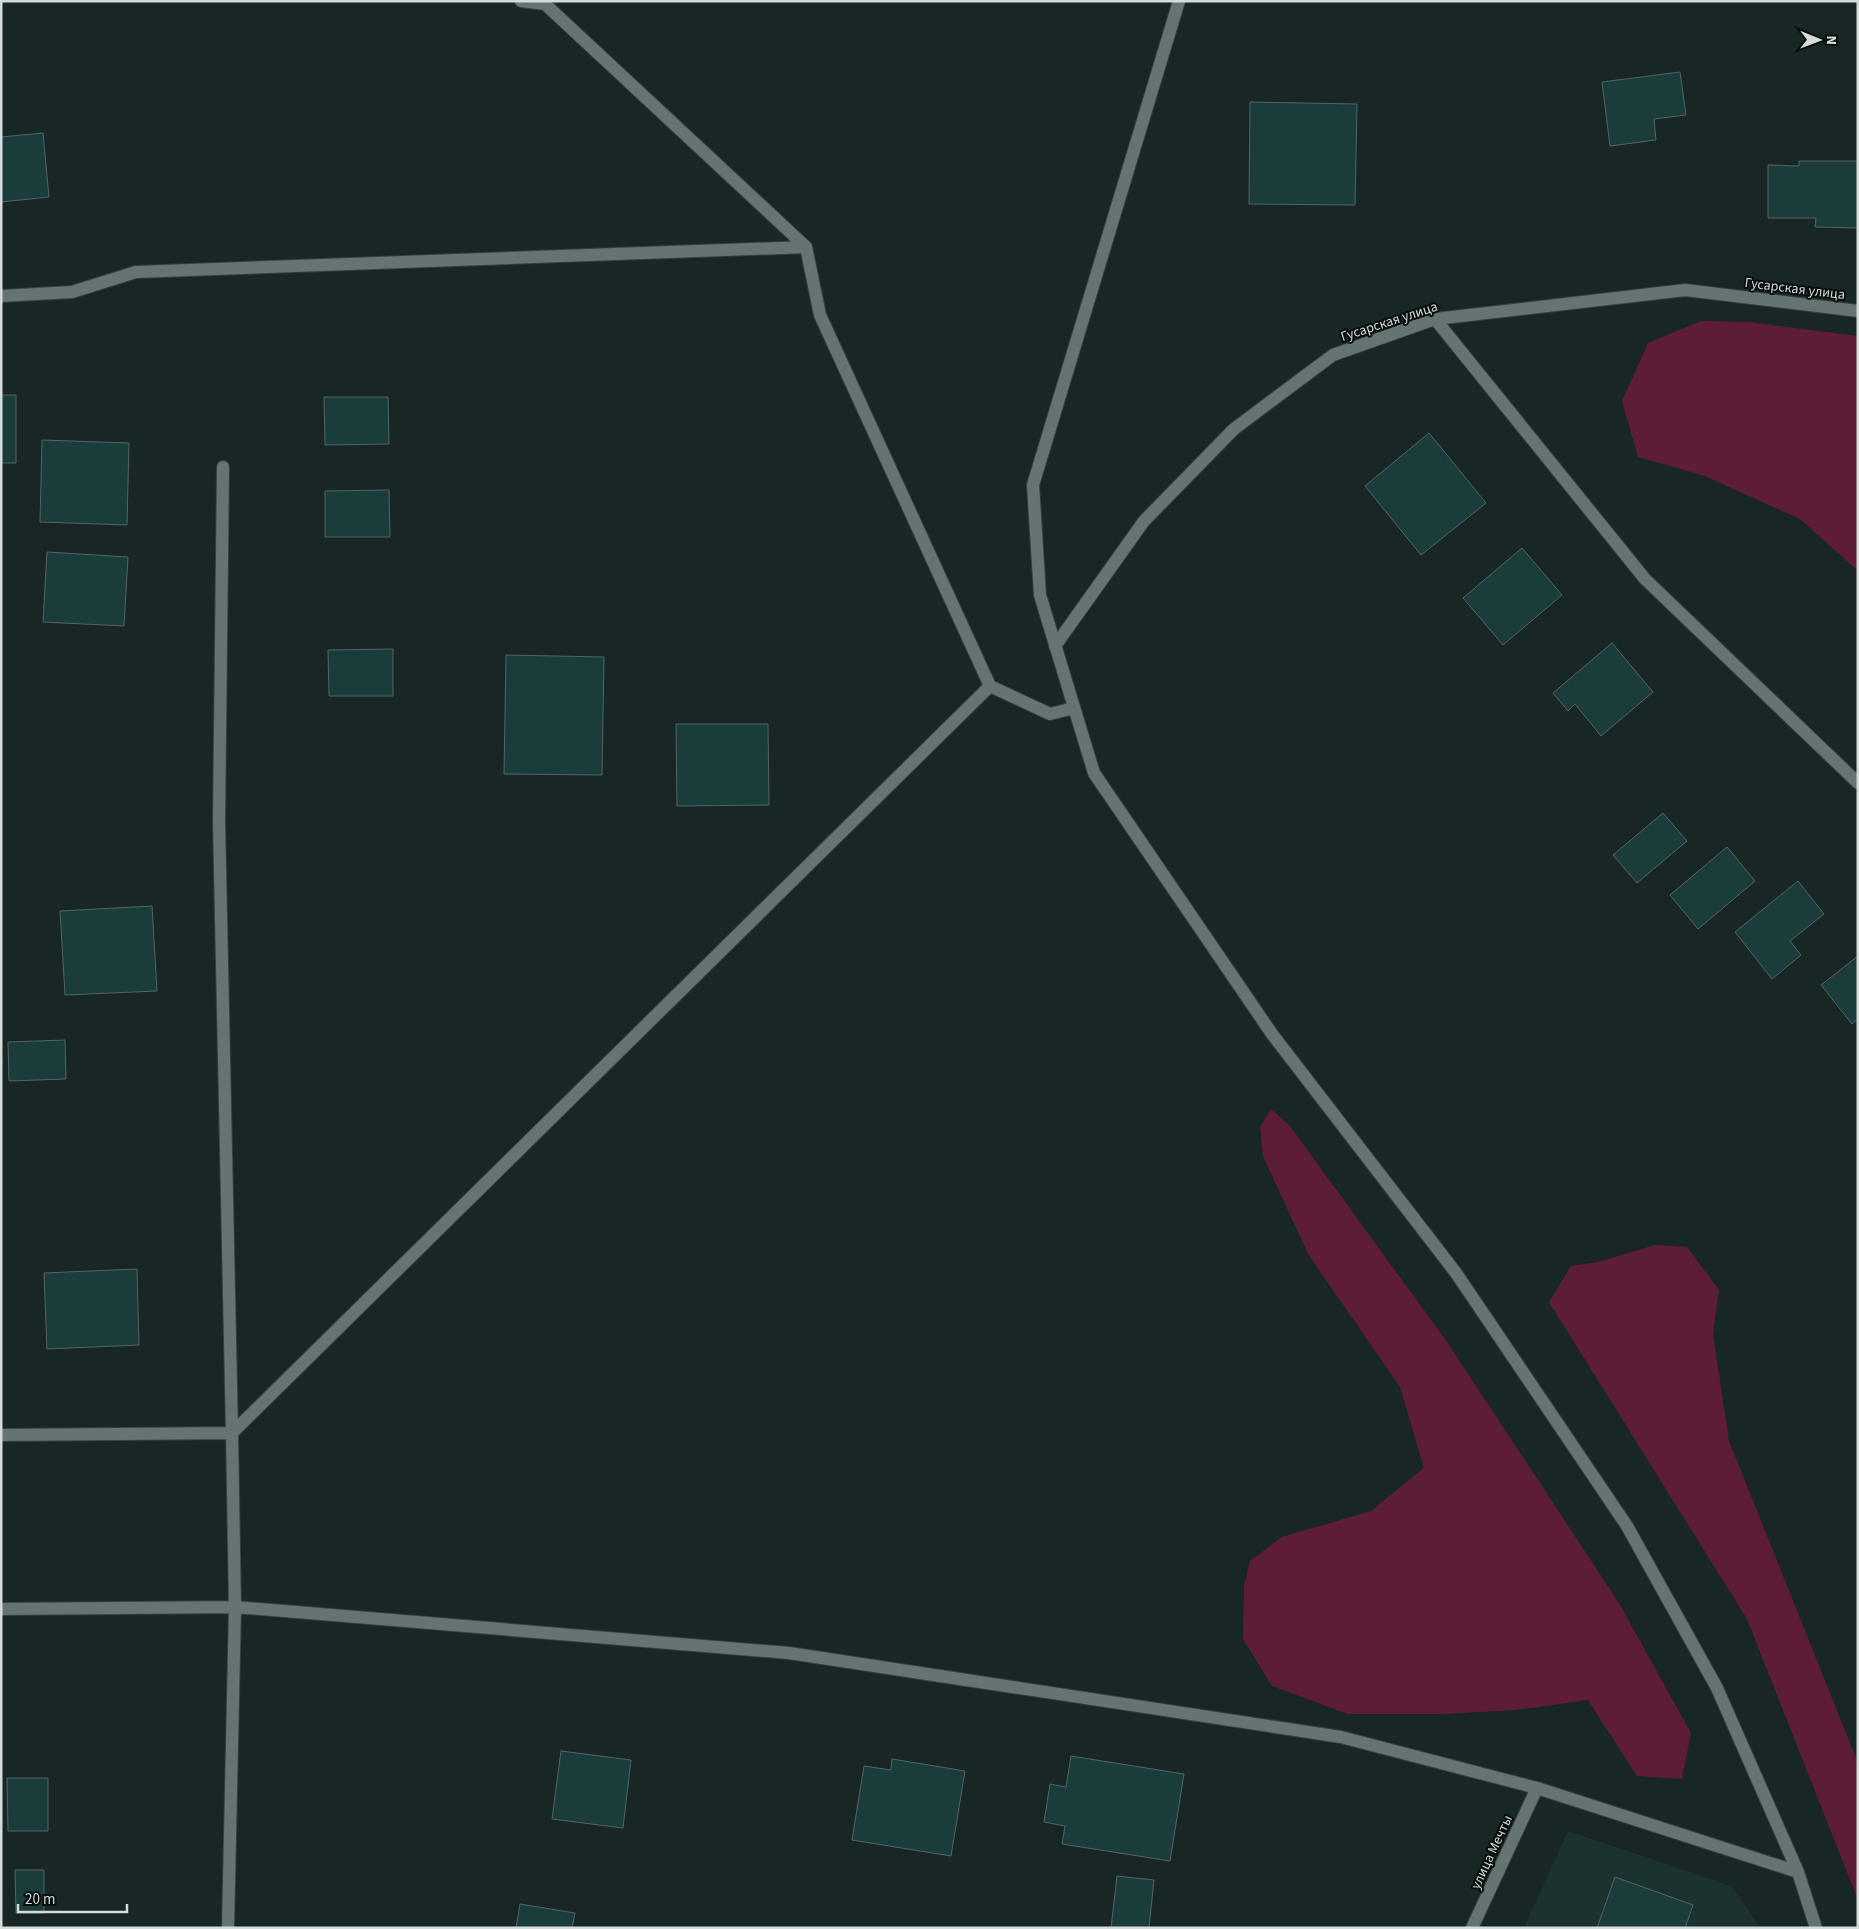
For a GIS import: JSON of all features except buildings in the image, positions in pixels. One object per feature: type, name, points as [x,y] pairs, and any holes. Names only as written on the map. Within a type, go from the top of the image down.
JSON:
[{"type":"street","points":[[521,1],[544,3],[806,247],[820,315],[990,686],[1050,714],[1074,708]]},
{"type":"street","points":[[1178,1],[1033,485],[1040,595],[1094,772],[1272,1034],[1456,1273],[1627,1526],[1717,1688],[1798,1872],[1816,1928]]},
{"type":"street","points":[[1,296],[72,292],[136,272],[806,247]]},
{"type":"street","name":"Гусарская улица","points":[[1055,646],[1144,521],[1234,429],[1333,355],[1434,319],[1685,290],[1858,311]]},
{"type":"street","points":[[1434,319],[1646,579],[1858,784]]},
{"type":"street","points":[[223,466],[219,822],[236,1607],[228,1928]]},
{"type":"street","points":[[1,1434],[232,1433],[990,686]]},
{"type":"street","points":[[1,1609],[236,1607],[789,1653],[1341,1737],[1537,1788],[1798,1872]]},
{"type":"street","name":"улица Мечты","points":[[1472,1928],[1537,1788]]},
{"type":"shaded area","points":[[1701,321],[1750,322],[1858,336],[1858,571],[1800,519],[1705,476],[1638,457],[1622,401],[1648,343]]},
{"type":"shaded area","points":[[1271,1109],[1290,1126],[1445,1339],[1619,1603],[1691,1733],[1682,1779],[1637,1776],[1588,1700],[1516,1710],[1442,1714],[1348,1714],[1272,1686],[1243,1639],[1244,1586],[1250,1561],[1282,1537],[1371,1511],[1424,1468],[1400,1387],[1308,1254],[1263,1156],[1260,1127]]},
{"type":"shaded area","points":[[1655,1245],[1687,1247],[1719,1290],[1713,1334],[1729,1441],[1858,1763],[1858,1900],[1747,1619],[1549,1302],[1571,1266],[1598,1262]]},
{"type":"shaded area","points":[[1568,1831],[1731,1886],[1761,1928],[1524,1928]]}]
